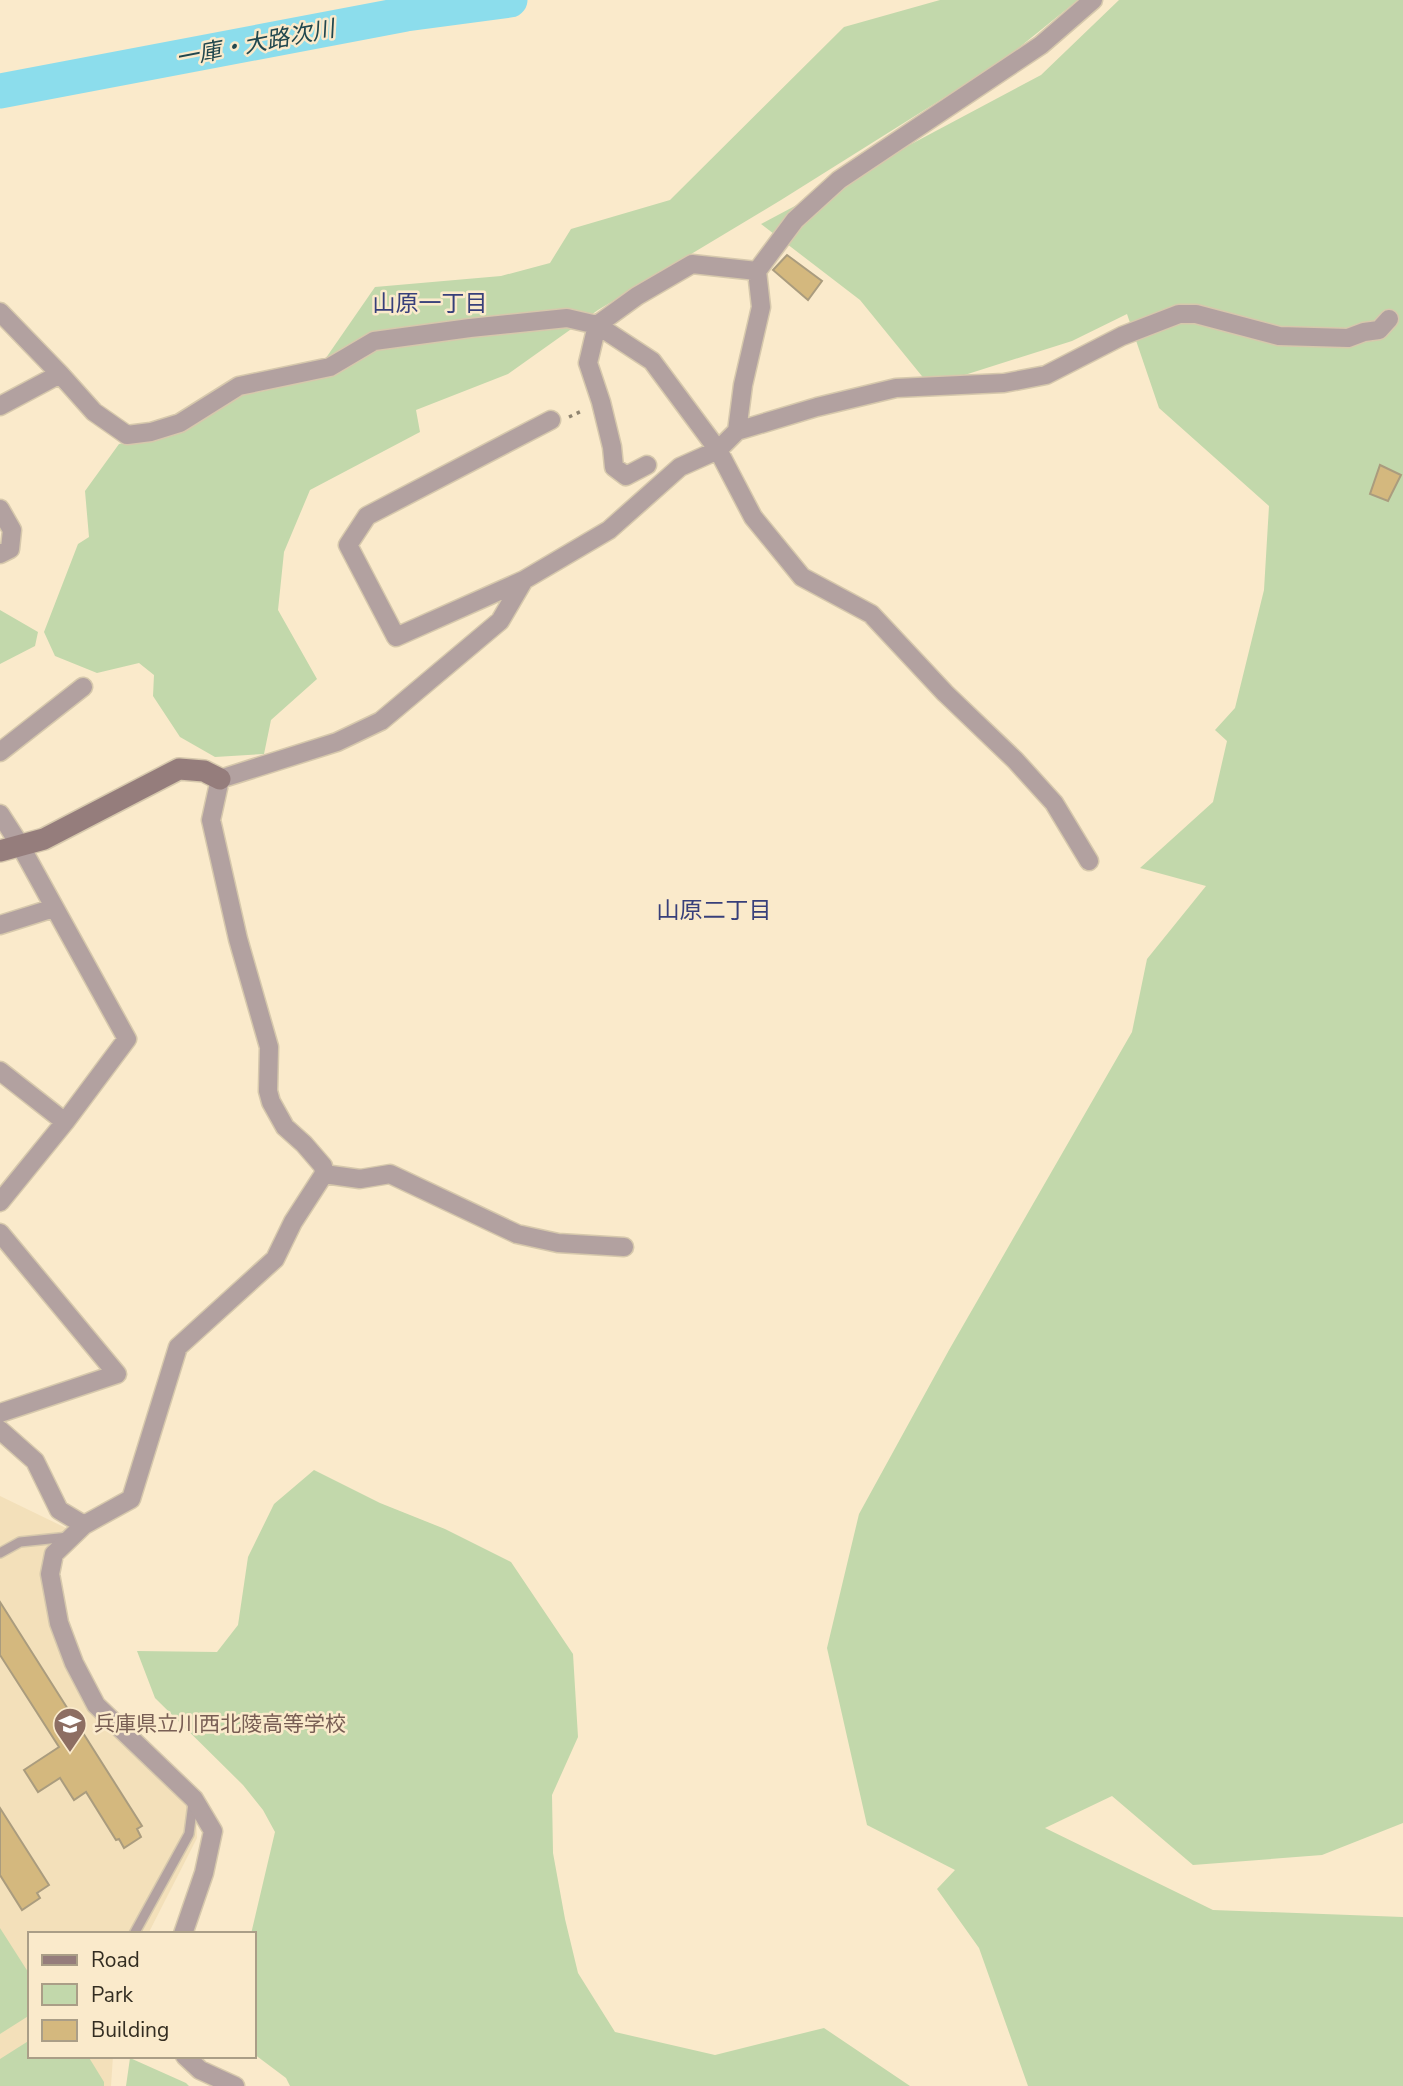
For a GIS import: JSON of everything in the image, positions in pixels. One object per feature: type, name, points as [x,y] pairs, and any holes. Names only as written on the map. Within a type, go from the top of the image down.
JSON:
[{"type":"street","points":[[737,431],[743,385],[761,307],[757,271],[795,220],[839,180],[1041,46],[1093,0]]},
{"type":"street","points":[[647,465],[626,476],[614,467],[601,402],[588,363],[597,325],[637,296],[692,264],[757,271]]},
{"type":"street","points":[[0,312],[94,412],[127,435],[152,432],[180,423],[239,386],[330,367],[374,341],[568,318],[597,325],[652,361],[718,450],[753,517],[802,577],[871,614],[1054,803],[1089,860]]},
{"type":"street","points":[[551,420],[367,516],[348,545],[396,637],[524,580],[610,530],[680,467],[718,450],[737,431],[896,387],[1004,383],[1046,375],[1122,336],[1179,314],[1196,314],[1279,336],[1334,338],[1348,338],[1379,330],[1389,320]]},
{"type":"street","points":[[0,406],[60,374]]},
{"type":"street","points":[[0,509],[12,530],[10,549],[0,554]]},
{"type":"street","points":[[10,848],[44,839],[179,769],[204,771],[220,779],[337,742],[381,721],[500,621],[524,580]]},
{"type":"street","points":[[0,752],[83,687]]},
{"type":"street","points":[[184,1932],[204,1872],[213,1831],[194,1799],[96,1705],[74,1663],[59,1623],[50,1574],[54,1554],[77,1531],[131,1499],[178,1347],[275,1259],[293,1222],[324,1174],[323,1166],[285,1127],[268,1091],[269,1047],[238,939],[211,820],[220,779]]},
{"type":"street","points":[[0,814],[10,848],[54,908],[127,1039],[65,1122],[0,1202]]},
{"type":"street","points":[[0,925],[54,908]]},
{"type":"street","points":[[0,1071],[65,1122]]},
{"type":"street","points":[[324,1174],[360,1180],[390,1174],[517,1234],[558,1243],[624,1247]]},
{"type":"street","points":[[0,1233],[117,1374],[0,1413]]},
{"type":"street","points":[[0,1430],[35,1461],[59,1510],[77,1531]]},
{"type":"street","points":[[187,2058],[200,2070],[235,2086]]},
{"type":"lane","points":[[0,1553],[20,1542],[77,1531]]},
{"type":"lane","points":[[135,1932],[189,1834],[194,1799]]},
{"type":"path","points":[[551,420],[562,421],[601,402]]},
{"type":"shaded area","name":"兵庫県立川西北陵高等学校","points":[[0,1496],[66,1528],[45,1556],[44,1597],[84,1700],[196,1808],[197,1838],[149,1932],[28,1932],[28,2058],[113,2058],[111,2086],[0,2086]]},
{"type":"green space","points":[[940,0],[1078,0],[1001,62],[781,200],[598,310],[508,374],[416,410],[420,432],[310,490],[284,552],[278,610],[317,679],[271,720],[264,754],[215,757],[180,737],[153,696],[154,675],[139,663],[97,673],[55,656],[44,632],[78,544],[89,537],[85,491],[119,444],[184,429],[235,397],[310,381],[375,287],[501,276],[550,263],[571,229],[670,200],[844,27]]},
{"type":"green space","points":[[1119,0],[1403,0],[1403,1823],[1322,1855],[1193,1865],[1112,1796],[1045,1828],[1213,1910],[1403,1917],[1403,2086],[1028,2086],[979,1948],[937,1889],[955,1870],[867,1825],[827,1648],[859,1514],[949,1350],[1132,1032],[1147,959],[1206,886],[1140,868],[1213,802],[1227,741],[1215,730],[1235,708],[1264,590],[1269,506],[1159,408],[1127,314],[1072,341],[930,386],[860,300],[761,224],[1041,75]]},
{"type":"green space","points":[[0,610],[38,632],[35,646],[0,664]]},
{"type":"green space","points":[[314,1470],[511,1562],[573,1654],[578,1737],[552,1795],[553,1853],[578,1973],[615,2032],[715,2055],[824,2028],[910,2086],[290,2086],[286,2078],[256,2056],[256,1932],[251,1932],[275,1832],[263,1810],[243,1785],[155,1698],[137,1651],[217,1652],[238,1625],[248,1557],[274,1504]]},
{"type":"green space","points":[[0,1928],[28,1972],[28,2016],[0,2034]]},
{"type":"green space","points":[[28,2041],[28,2058],[89,2058],[104,2086],[0,2086],[0,2059]]},
{"type":"green space","points":[[130,2058],[186,2083],[189,2086],[126,2086]]},
{"type":"building","points":[[787,255],[822,281],[808,300],[773,270]]},
{"type":"building","points":[[1380,465],[1401,475],[1388,501],[1370,494]]},
{"type":"building","points":[[0,1602],[142,1826],[137,1829],[141,1837],[124,1848],[119,1839],[116,1840],[86,1792],[74,1800],[60,1778],[38,1792],[24,1770],[59,1747],[0,1655]]},
{"type":"building","points":[[0,1808],[49,1885],[37,1893],[40,1898],[22,1910],[0,1875]]},
{"type":"waterway","name":"一庫・大路次川","points":[[0,91],[406,14],[510,0]]},
{"type":"place","name":"兵庫県立川西北陵高等学校","points":[[70,1754]]},
{"type":"district","name":"山原一丁目","points":[[430,303]]},
{"type":"district","name":"山原二丁目","points":[[714,910]]}]
